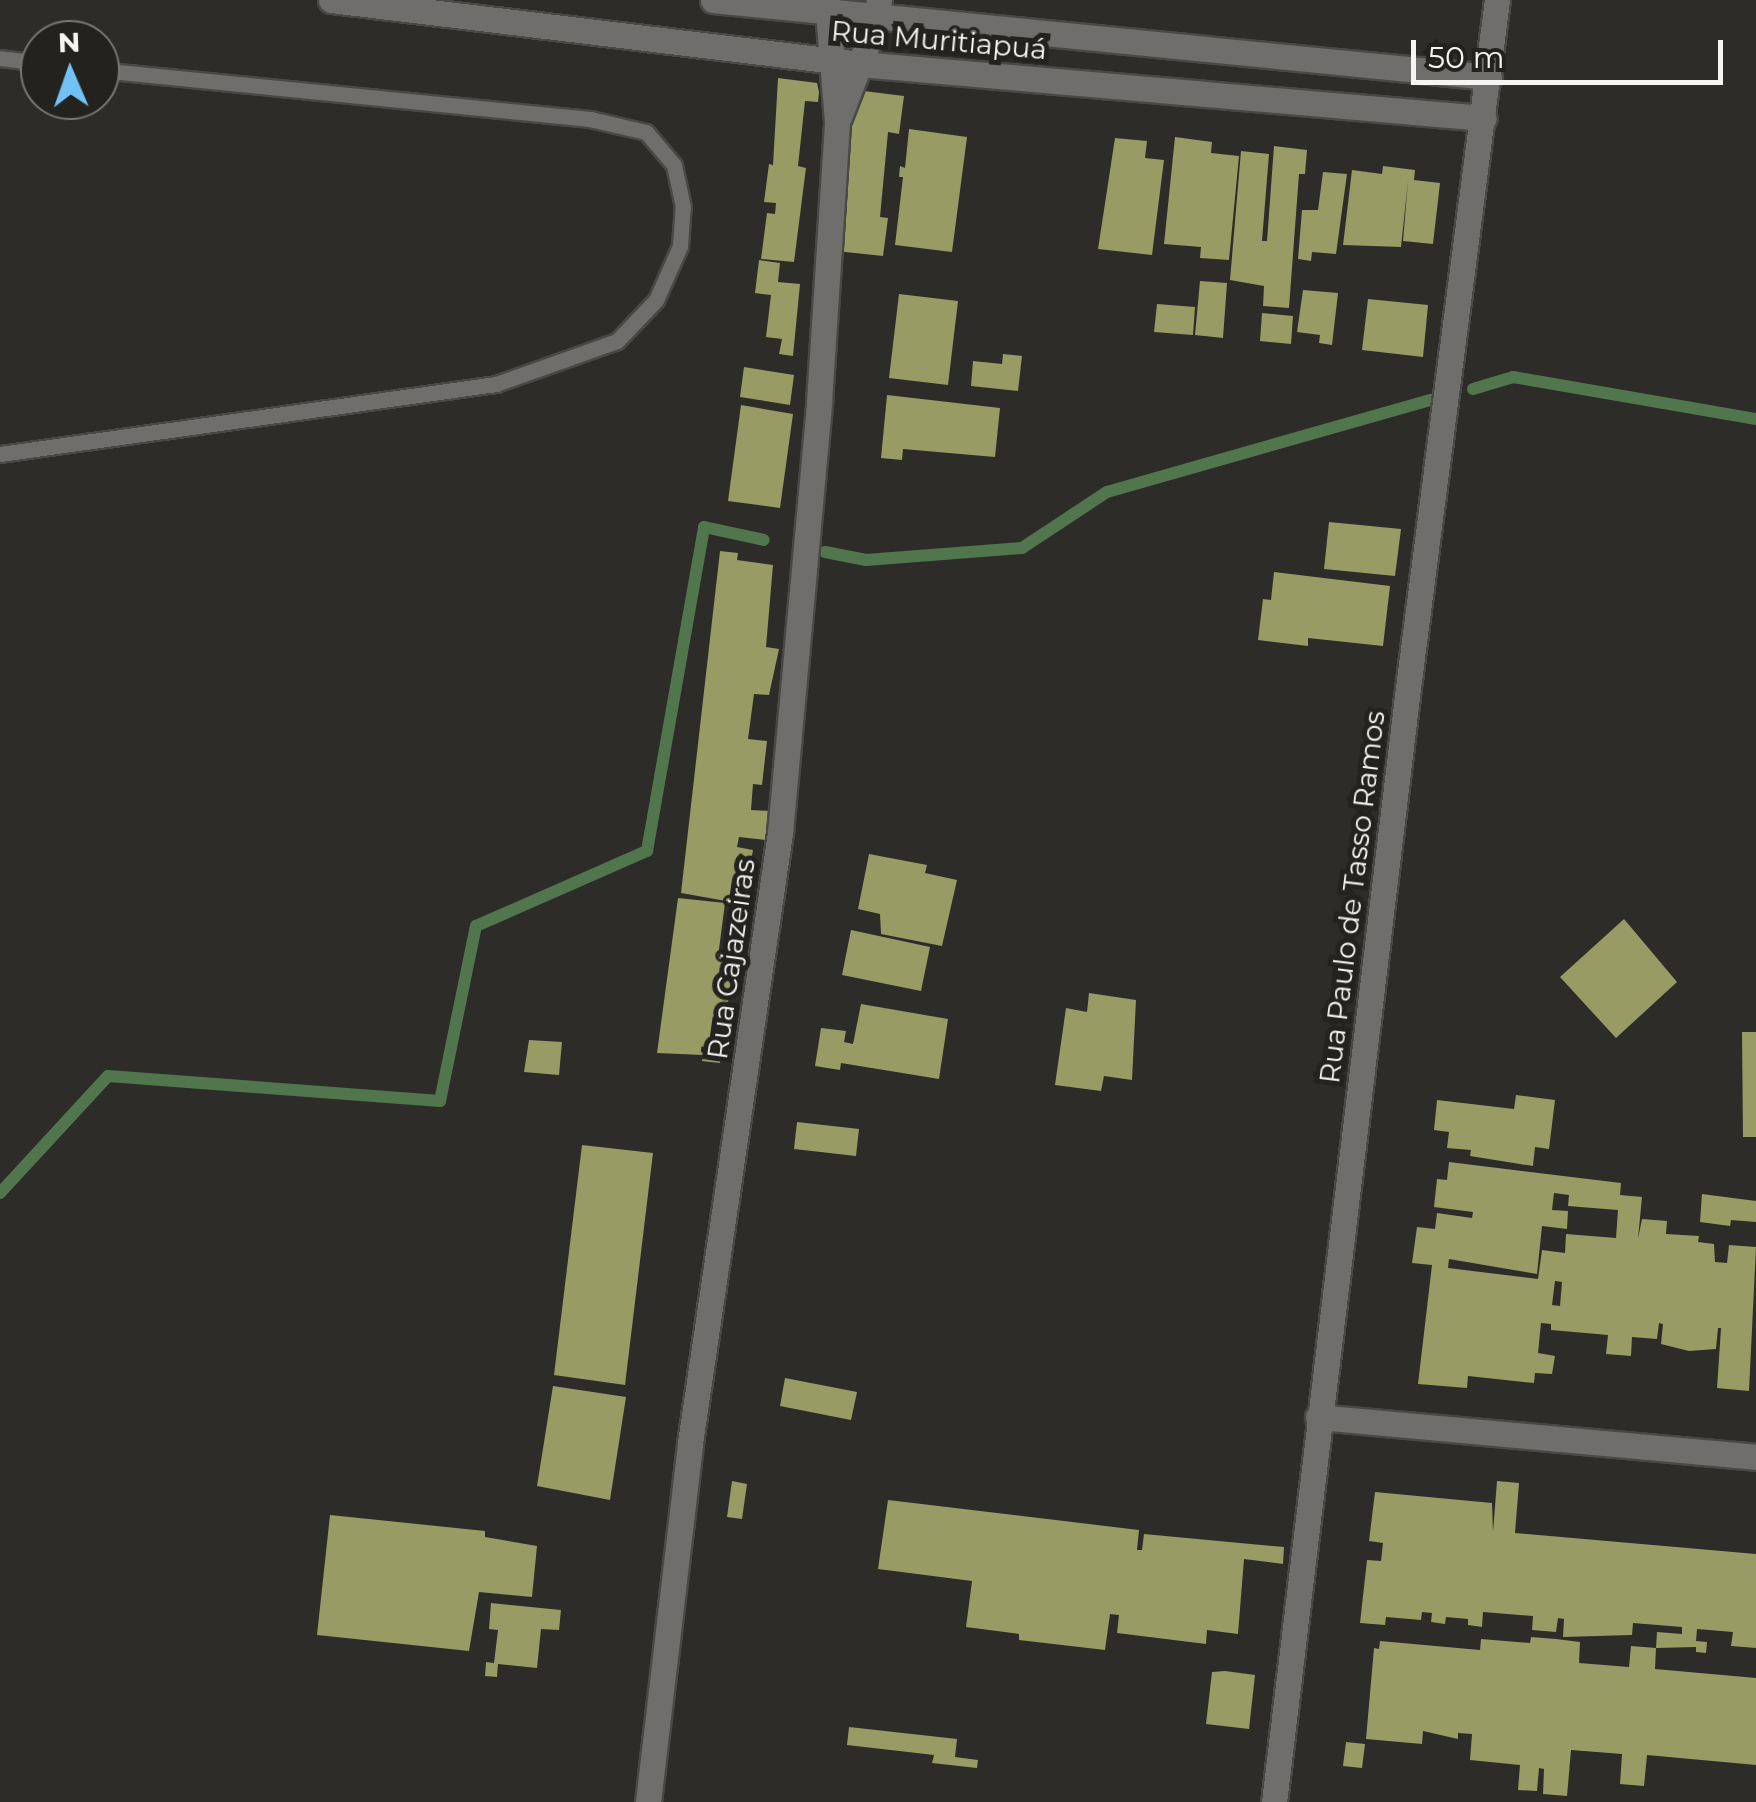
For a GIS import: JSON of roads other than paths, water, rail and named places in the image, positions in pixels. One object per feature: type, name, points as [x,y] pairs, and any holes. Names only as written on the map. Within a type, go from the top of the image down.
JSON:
[{"type":"street","name":"Rua Muritiapuá","points":[[330,0],[860,64],[1484,118]]},
{"type":"street","name":"Rua Muritiapuá","points":[[713,0],[878,10],[1489,77]]},
{"type":"street","name":"Rua Paulo de Tasso Ramos","points":[[1274,1802],[1410,668],[1498,0]]},
{"type":"street","name":"Rua Cajazeiras","points":[[648,1802],[690,1443],[780,833],[819,402],[838,122],[826,7]]},
{"type":"street","name":"Rua Cajazeiras","points":[[838,122],[878,10]]},
{"type":"street","points":[[1318,1417],[1756,1457]]},
{"type":"lane","points":[[0,454],[496,384],[616,341],[656,300],[680,246],[683,206],[674,164],[646,132],[590,119],[120,72]]},
{"type":"waterway","points":[[1473,389],[1513,377],[1756,419]]},
{"type":"waterway","points":[[825,552],[866,560],[1022,548],[1107,492],[1431,400]]},
{"type":"waterway","points":[[0,1193],[108,1076],[440,1101],[476,926],[647,851],[704,527],[764,540]]}]
